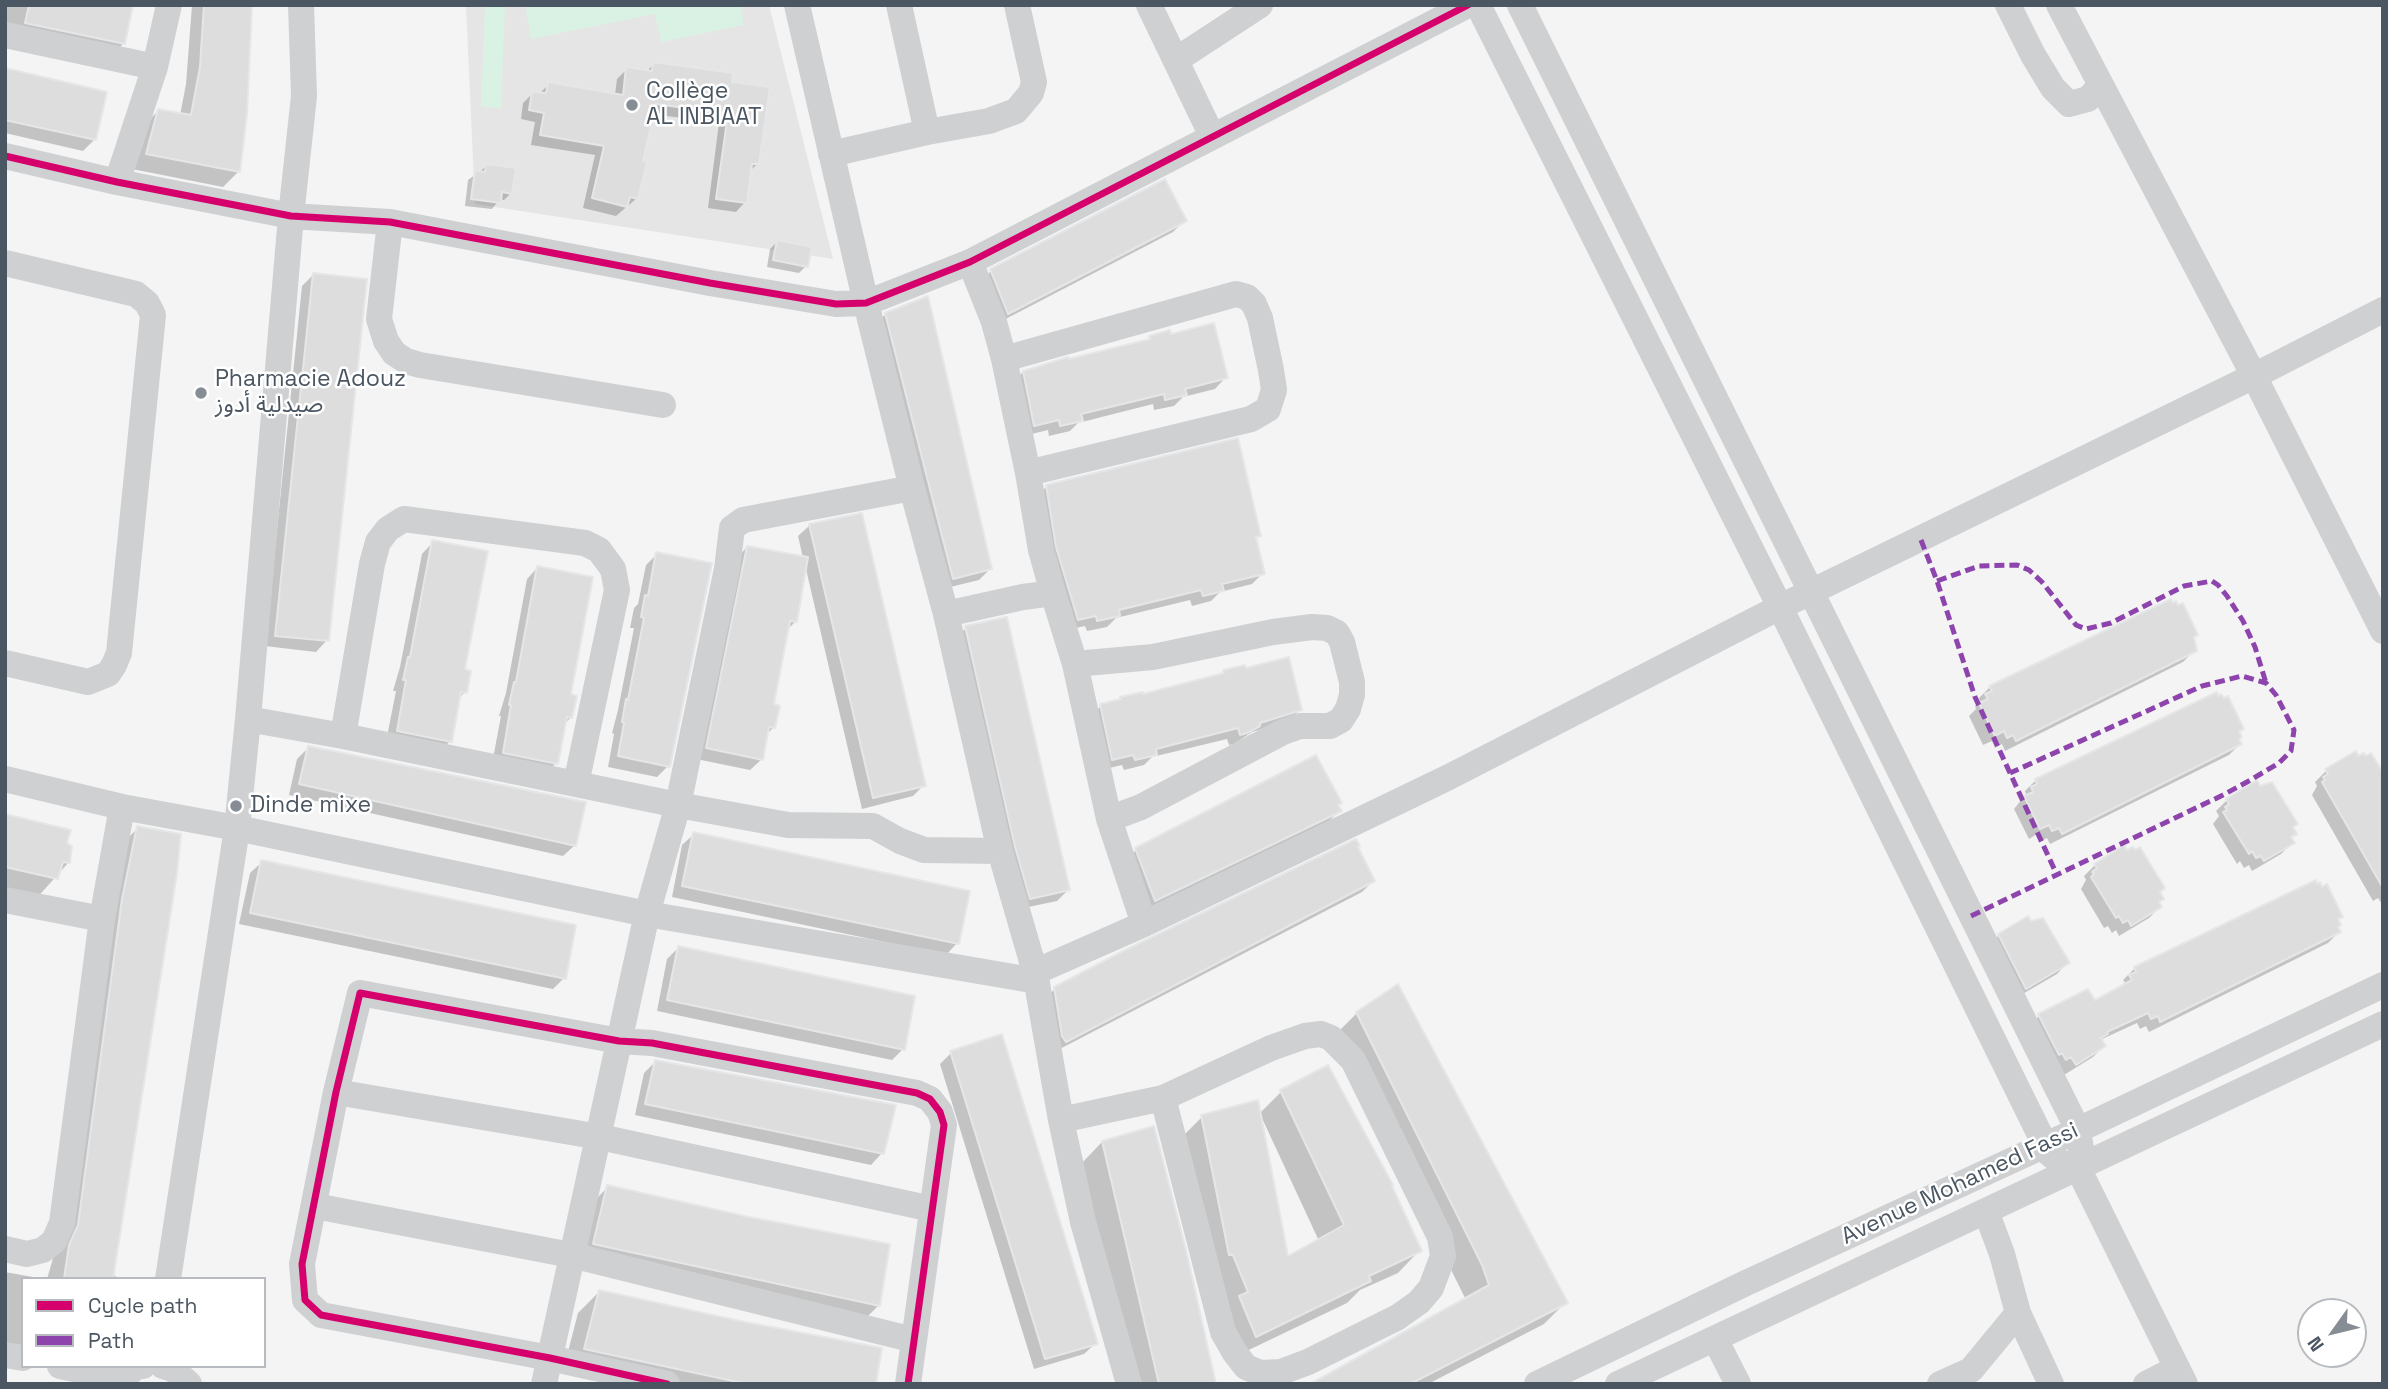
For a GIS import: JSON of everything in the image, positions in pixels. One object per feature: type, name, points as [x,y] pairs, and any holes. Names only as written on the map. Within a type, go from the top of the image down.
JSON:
[{"type":"street","points":[[117,182],[155,67],[169,5]]},
{"type":"street","points":[[168,1277],[237,828],[304,96],[301,5]]},
{"type":"street","points":[[797,5],[866,303],[946,614],[1000,851],[1036,977],[1060,1120],[1083,1222],[1129,1384]]},
{"type":"street","points":[[898,5],[927,132]]},
{"type":"street","points":[[831,154],[1004,117],[1016,111],[1031,93],[1034,82],[1017,5]]},
{"type":"street","points":[[1149,5],[1212,136]]},
{"type":"street","points":[[1176,60],[1260,5]]},
{"type":"street","points":[[5,156],[117,182],[291,216],[390,222],[735,287],[836,304],[866,303],[970,262],[1468,5]]},
{"type":"street","points":[[1478,5],[1780,607],[2049,1153],[2062,1164],[2078,1168]]},
{"type":"street","points":[[1520,5],[2078,1130],[2081,1149],[2078,1168],[2181,1376],[2146,1384]]},
{"type":"street","points":[[2008,5],[2053,88],[2069,104],[2088,99],[2101,85]]},
{"type":"street","points":[[2059,5],[2254,376],[2383,631]]},
{"type":"street","points":[[5,35],[155,67]]},
{"type":"street","points":[[390,222],[379,319],[386,341],[394,353],[406,361],[420,365],[663,405]]},
{"type":"street","points":[[970,262],[994,323],[1004,359],[1041,550],[1075,664],[1109,819],[1144,924]]},
{"type":"street","points":[[5,263],[136,294],[147,303],[153,315],[119,653],[114,665],[108,674],[88,682],[5,663]]},
{"type":"street","points":[[1004,359],[1236,294],[1247,297],[1254,304],[1269,357],[1274,390],[1268,409],[1251,419],[1028,473]]},
{"type":"street","points":[[5,779],[122,807],[237,828],[647,914],[1036,977],[1447,778],[1780,607],[2254,376],[2383,310]]},
{"type":"street","points":[[544,1384],[647,914],[678,805],[732,528],[743,520],[912,488]]},
{"type":"street","points":[[344,736],[372,564],[378,542],[388,529],[404,519],[585,543],[599,550],[613,569],[617,590],[576,784]]},
{"type":"street","points":[[946,614],[1053,593]]},
{"type":"street","points":[[1075,664],[1153,657],[1273,632],[1312,627],[1328,628],[1337,633],[1342,642],[1352,682],[1349,709],[1341,720],[1330,726],[1300,726],[1283,732],[1140,807],[1109,819]]},
{"type":"street","points":[[248,719],[788,825],[873,827],[924,850],[1000,851]]},
{"type":"street","points":[[5,1249],[27,1254],[43,1250],[54,1241],[62,1223],[102,919],[122,807]]},
{"type":"street","points":[[5,900],[102,919]]},
{"type":"street","name":"Avenue Mohamed Fassi","points":[[1537,1384],[1781,1266],[2078,1130],[2383,985]]},
{"type":"street","points":[[667,1384],[550,1357],[321,1315],[305,1300],[302,1264],[336,1092],[360,993],[619,1041],[652,1043],[917,1093],[930,1099],[940,1112],[944,1125],[908,1384]]},
{"type":"street","name":"Avenue Mohamed Fassi","points":[[1618,1384],[2383,1024]]},
{"type":"street","points":[[1060,1120],[1163,1098],[1271,1048],[1321,1034],[1331,1038],[1353,1060],[1440,1237],[1443,1256],[1431,1288],[1419,1302],[1398,1317],[1308,1362],[1281,1372],[1260,1373],[1246,1367],[1234,1353],[1223,1332],[1163,1098]]},
{"type":"street","points":[[336,1092],[600,1138],[932,1209]]},
{"type":"street","points":[[314,1206],[572,1255],[914,1340]]},
{"type":"street","points":[[1986,1211],[2002,1254],[2018,1314],[2051,1384]]},
{"type":"street","points":[[1940,1384],[1971,1370],[2018,1314]]},
{"type":"street","points":[[1715,1339],[1738,1384]]},
{"type":"street","points":[[74,1368],[127,1376]]},
{"type":"street","points":[[170,1368],[189,1384]]},
{"type":"shaded area","name":"Collège AL INBIAAT","points":[[466,5],[769,5],[833,259],[475,204]]},
{"type":"green space","points":[[485,5],[505,5],[501,108],[481,107]]},
{"type":"green space","points":[[525,5],[740,5],[744,25],[661,42],[655,14],[531,39]]},
{"type":"building","points":[[29,5],[133,5],[125,44],[25,23]]},
{"type":"building","points":[[204,5],[252,5],[247,114],[240,172],[146,154],[158,109],[191,115],[200,67]]},
{"type":"building","points":[[653,62],[733,73],[732,82],[770,87],[759,164],[752,164],[747,203],[716,199],[728,114],[656,104],[643,161],[647,162],[638,199],[630,197],[627,207],[592,198],[604,146],[540,135],[544,113],[529,110],[532,92],[546,93],[548,82],[623,95],[626,67],[652,71]]},
{"type":"building","points":[[5,68],[107,92],[96,140],[5,120]]},
{"type":"building","points":[[486,164],[516,168],[512,194],[502,192],[501,203],[471,199],[475,170],[485,172]]},
{"type":"building","points":[[1165,179],[1187,221],[1008,314],[990,269]]},
{"type":"building","points":[[777,240],[812,247],[808,267],[773,260]]},
{"type":"building","points":[[313,273],[367,279],[329,641],[275,636]]},
{"type":"building","points":[[928,296],[992,569],[953,579],[885,313]]},
{"type":"building","points":[[1214,323],[1228,378],[1185,389],[1187,395],[1165,400],[1164,394],[1081,414],[1083,421],[1060,426],[1059,420],[1034,426],[1023,371],[1068,357],[1069,359],[1150,339],[1149,336],[1170,330],[1171,334]]},
{"type":"building","points":[[1238,438],[1261,536],[1256,537],[1265,574],[1222,584],[1224,591],[1203,596],[1201,590],[1119,610],[1120,616],[1097,621],[1096,616],[1078,620],[1056,547],[1046,485]]},
{"type":"building","points":[[862,513],[926,786],[873,798],[809,524]]},
{"type":"building","points":[[432,540],[488,551],[465,669],[471,671],[467,693],[461,692],[452,742],[397,731],[406,680],[403,680],[410,657]]},
{"type":"building","points":[[747,546],[808,557],[797,622],[790,621],[774,704],[780,706],[775,728],[769,727],[763,760],[706,748]]},
{"type":"building","points":[[656,552],[712,563],[670,767],[618,756],[626,699],[628,700],[644,618],[641,617],[645,595],[648,596]]},
{"type":"building","points":[[537,566],[593,577],[571,694],[577,696],[572,718],[567,717],[558,764],[503,753],[509,705],[516,682]]},
{"type":"building","points":[[2171,599],[2178,605],[2183,603],[2198,635],[2194,637],[2197,651],[2016,741],[2013,735],[2007,738],[2004,731],[1995,736],[1979,703],[1988,699],[1985,694],[1992,691],[1989,686]]},
{"type":"building","points":[[1007,617],[1070,890],[1030,899],[1015,847],[965,626]]},
{"type":"building","points":[[1289,657],[1302,710],[1260,723],[1260,726],[1240,735],[1238,728],[1156,749],[1157,755],[1135,760],[1133,755],[1112,760],[1100,704],[1224,673],[1223,670],[1245,665],[1246,668]]},
{"type":"building","points":[[2217,692],[2218,696],[2228,696],[2244,729],[2239,731],[2242,744],[2062,834],[2059,828],[2052,831],[2049,825],[2040,829],[2024,796],[2033,792],[2031,787],[2037,784],[2035,779]]},
{"type":"building","points":[[308,746],[586,802],[576,846],[299,784]]},
{"type":"building","points":[[2356,751],[2358,756],[2371,753],[2383,772],[2383,888],[2322,782],[2325,780],[2323,777],[2328,774],[2325,769]]},
{"type":"building","points":[[1316,755],[1342,803],[1338,805],[1342,811],[1155,901],[1135,848]]},
{"type":"building","points":[[2257,780],[2260,786],[2272,782],[2298,824],[2293,827],[2297,834],[2291,837],[2295,843],[2264,861],[2261,856],[2256,858],[2252,851],[2249,854],[2223,812],[2229,804],[2226,799]]},
{"type":"building","points":[[5,814],[71,830],[67,843],[72,846],[70,863],[63,862],[58,879],[5,867]]},
{"type":"building","points":[[137,826],[181,834],[113,1277],[64,1277],[69,1245],[78,1225],[122,899]]},
{"type":"building","points":[[693,832],[970,891],[959,944],[682,886]]},
{"type":"building","points":[[1356,839],[1375,881],[1066,1042],[1062,1036],[1054,987]]},
{"type":"building","points":[[2124,845],[2127,850],[2140,847],[2165,888],[2160,892],[2164,899],[2159,902],[2162,907],[2131,926],[2128,920],[2123,923],[2119,916],[2116,918],[2091,877],[2097,868],[2094,864]]},
{"type":"building","points":[[261,860],[576,925],[566,979],[250,913]]},
{"type":"building","points":[[2316,880],[2322,887],[2327,884],[2343,917],[2338,919],[2341,932],[2160,1022],[2158,1016],[2151,1019],[2148,1013],[2107,1032],[2108,1034],[2101,1038],[2106,1046],[2076,1065],[2071,1057],[2066,1060],[2062,1053],[2059,1055],[2038,1014],[2088,989],[2095,1000],[2132,980],[2129,975],[2136,972],[2134,967]]},
{"type":"building","points":[[2028,916],[2031,921],[2043,918],[2070,963],[2026,989],[1998,934]]},
{"type":"building","points":[[678,946],[915,996],[905,1050],[667,1000]]},
{"type":"building","points":[[1398,984],[1568,1303],[1410,1384],[1310,1384],[1489,1285],[1482,1265],[1356,1012]]},
{"type":"building","points":[[1002,1034],[1098,1344],[1045,1359],[950,1051]]},
{"type":"building","points":[[655,1060],[896,1105],[884,1154],[645,1104]]},
{"type":"building","points":[[1328,1065],[1393,1185],[1422,1251],[1369,1276],[1371,1281],[1256,1337],[1239,1296],[1248,1292],[1233,1255],[1229,1255],[1201,1115],[1258,1100],[1288,1256],[1344,1225],[1280,1090]]},
{"type":"building","points":[[1154,1126],[1186,1250],[1216,1384],[1159,1384],[1102,1141]]},
{"type":"building","points":[[607,1185],[749,1217],[890,1244],[880,1306],[593,1244]]},
{"type":"building","points":[[599,1290],[882,1348],[876,1384],[747,1384],[584,1349]]},
{"type":"marked path","points":[[1921,540],[1975,697],[2057,875]]},
{"type":"marked path","points":[[1937,581],[1979,566],[2017,565],[2029,570],[2042,582],[2076,625],[2086,629],[2111,623],[2184,586],[2212,581],[2227,596],[2243,621],[2255,647],[2266,683]]},
{"type":"marked path","points":[[1971,916],[2247,782],[2279,763],[2291,751],[2294,730],[2276,695],[2266,683],[2242,676],[2202,686],[2010,773]]},
{"type":"cycle path","points":[[5,156],[117,182],[291,216],[390,222],[710,283],[836,304],[866,303],[970,262],[1468,5]]},
{"type":"cycle path","points":[[667,1384],[550,1358],[321,1315],[305,1300],[302,1264],[336,1092],[360,993],[619,1041],[652,1043],[917,1093],[930,1099],[940,1112],[944,1125],[908,1384]]},
{"type":"place","name":"Collège AL INBIAAT","points":[[632,105]]},
{"type":"place","name":"Pharmacie Adouz صيدلية أدوز","points":[[201,393]]},
{"type":"place","name":"Dinde mixe","points":[[236,806]]}]
